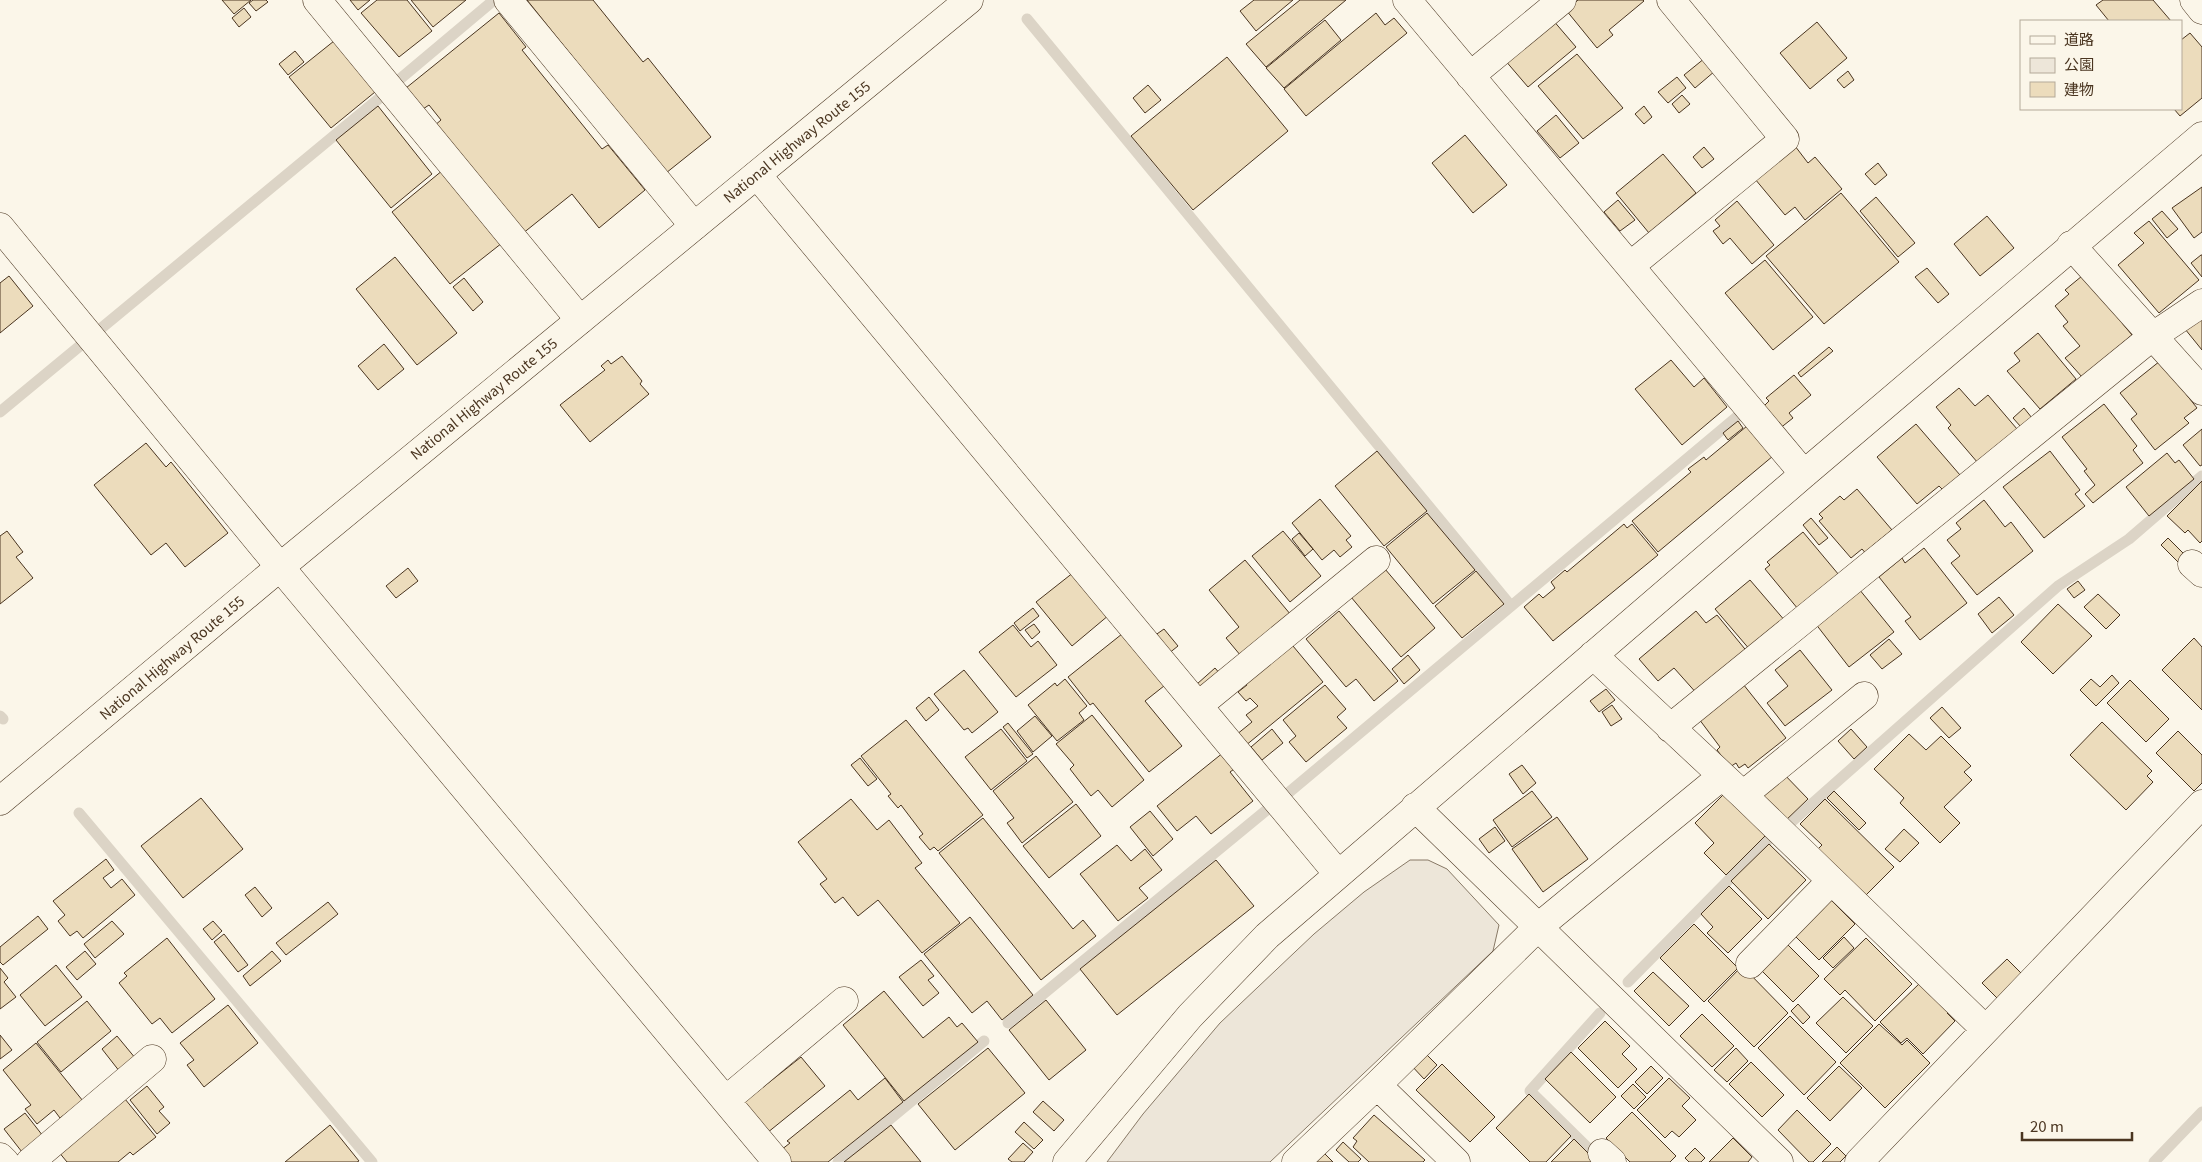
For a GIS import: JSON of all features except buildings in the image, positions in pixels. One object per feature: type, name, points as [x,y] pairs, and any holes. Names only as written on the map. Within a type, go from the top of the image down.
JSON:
[{"type":"main road","points":[[317,0],[580,320]]},
{"type":"main road","points":[[508,0],[694,226]]},
{"type":"main road","name":"National Highway Route 155","points":[[0,801],[280,567],[969,0]]},
{"type":"main road","points":[[1407,0],[1804,474]]},
{"type":"main road","points":[[1470,76],[1562,0]]},
{"type":"main road","points":[[1630,266],[1785,139],[1670,0]]},
{"type":"main road","points":[[2194,0],[2202,10]]},
{"type":"main road","points":[[1067,1162],[1190,1016],[1266,936],[2071,245],[2202,136]]},
{"type":"main road","points":[[757,175],[1338,874]]},
{"type":"main road","points":[[0,227],[280,567],[777,1162]]},
{"type":"main road","points":[[2071,245],[2202,391]]},
{"type":"main road","points":[[1670,728],[2153,336],[2202,302]]},
{"type":"main road","points":[[1199,705],[1376,560]]},
{"type":"main road","points":[[1593,655],[1743,795],[1984,1029]]},
{"type":"main road","points":[[1743,795],[1864,696]]},
{"type":"main road","points":[[1296,1162],[1378,1085],[1537,928],[1722,776]]},
{"type":"main road","points":[[1859,1162],[1984,1029],[2202,804]]},
{"type":"main road","points":[[1415,807],[1537,928],[1780,1162]]},
{"type":"main road","points":[[1750,964],[1831,881]]},
{"type":"main road","points":[[726,1100],[844,1001]]},
{"type":"main road","points":[[30,1162],[152,1059]]},
{"type":"main road","points":[[1378,1085],[1456,1162]]},
{"type":"main road","points":[[0,1157],[5,1162]]},
{"type":"green space","points":[[1410,860],[1428,860],[1447,869],[1499,925],[1493,951],[1270,1162],[1107,1162],[1143,1114],[1220,1023],[1314,934],[1364,892]]},
{"type":"waterway","points":[[394,84],[494,0]]},
{"type":"waterway","points":[[1027,19],[1511,606]]},
{"type":"waterway","points":[[0,412],[382,96]]},
{"type":"waterway","points":[[1287,794],[1738,416]]},
{"type":"waterway","points":[[1788,825],[2058,586],[2129,539],[2202,476]]},
{"type":"waterway","points":[[0,716],[3,719]]},
{"type":"waterway","points":[[1008,1023],[1269,808]]},
{"type":"waterway","points":[[79,813],[372,1162]]},
{"type":"waterway","points":[[1628,982],[1774,834]]},
{"type":"waterway","points":[[1600,1013],[1530,1091],[1600,1160]]},
{"type":"waterway","points":[[838,1162],[984,1041]]},
{"type":"waterway","points":[[2154,1162],[2202,1112]]}]
